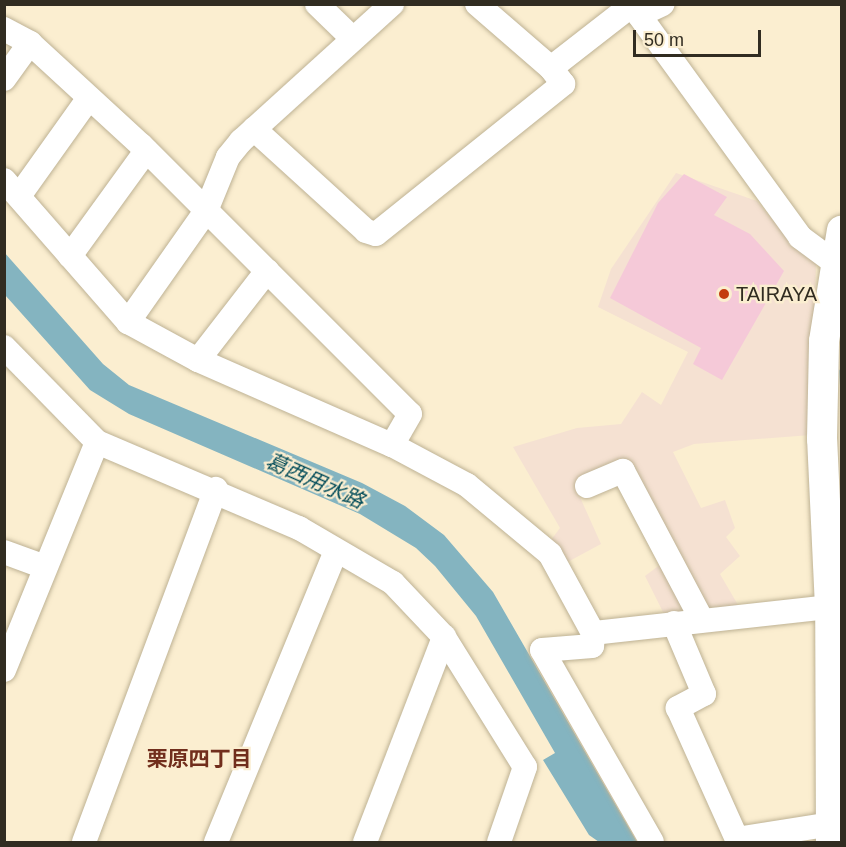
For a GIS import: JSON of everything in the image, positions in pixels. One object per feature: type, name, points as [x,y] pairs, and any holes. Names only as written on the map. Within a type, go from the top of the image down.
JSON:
[{"type":"main road","points":[[831,833],[830,607],[822,439],[833,346],[836,272],[842,230]]},
{"type":"street","points":[[317,4],[353,39]]},
{"type":"street","points":[[128,322],[206,211],[228,157],[254,129],[392,4]]},
{"type":"street","points":[[254,129],[366,231],[376,234],[562,84],[551,68],[477,4]]},
{"type":"street","points":[[551,68],[634,8],[663,4]]},
{"type":"street","points":[[634,8],[800,237],[836,272]]},
{"type":"street","points":[[4,29],[30,43],[146,151],[410,414],[392,445]]},
{"type":"street","points":[[4,79],[30,43]]},
{"type":"street","points":[[89,98],[12,188],[128,322],[198,360],[392,445],[467,485],[550,554],[593,633],[592,646],[542,650],[652,843]]},
{"type":"street","points":[[70,256],[146,151]]},
{"type":"street","points":[[198,360],[267,271]]},
{"type":"street","points":[[4,347],[97,442],[216,489],[299,528],[393,583],[444,637],[525,767],[505,839]]},
{"type":"street","points":[[4,670],[97,442]]},
{"type":"street","points":[[587,486],[623,471],[702,620]]},
{"type":"street","points":[[84,843],[216,489]]},
{"type":"street","points":[[216,843],[336,551]]},
{"type":"street","points":[[4,552],[45,567]]},
{"type":"street","points":[[593,633],[830,607]]},
{"type":"street","points":[[674,623],[704,694],[678,708],[737,838],[831,833]]},
{"type":"street","points":[[365,843],[444,637]]},
{"type":"shaded area","points":[[676,173],[757,201],[793,245],[816,264],[811,435],[694,444],[673,452],[701,508],[725,500],[735,528],[726,537],[740,556],[720,574],[738,605],[666,618],[645,576],[669,558],[630,466],[575,486],[601,544],[562,565],[548,544],[560,528],[513,447],[577,428],[621,424],[642,392],[661,405],[688,352],[598,307],[611,269]]},
{"type":"water","name":"葛西用水路","points":[[4,252],[103,364],[129,385],[362,483],[405,506],[444,535],[493,592],[637,842],[599,842],[589,835],[543,760],[555,753],[476,616],[435,566],[416,548],[360,514],[129,414],[90,390],[5,295]]},
{"type":"building","points":[[684,174],[727,197],[714,215],[750,234],[784,271],[722,380],[693,364],[701,348],[610,298],[658,203]]},
{"type":"waterway","points":[[841,371],[842,384]]},
{"type":"place","name":"TAIRAYA","points":[[724,294]]},
{"type":"district","name":"栗原四丁目","points":[[199,759]]}]
